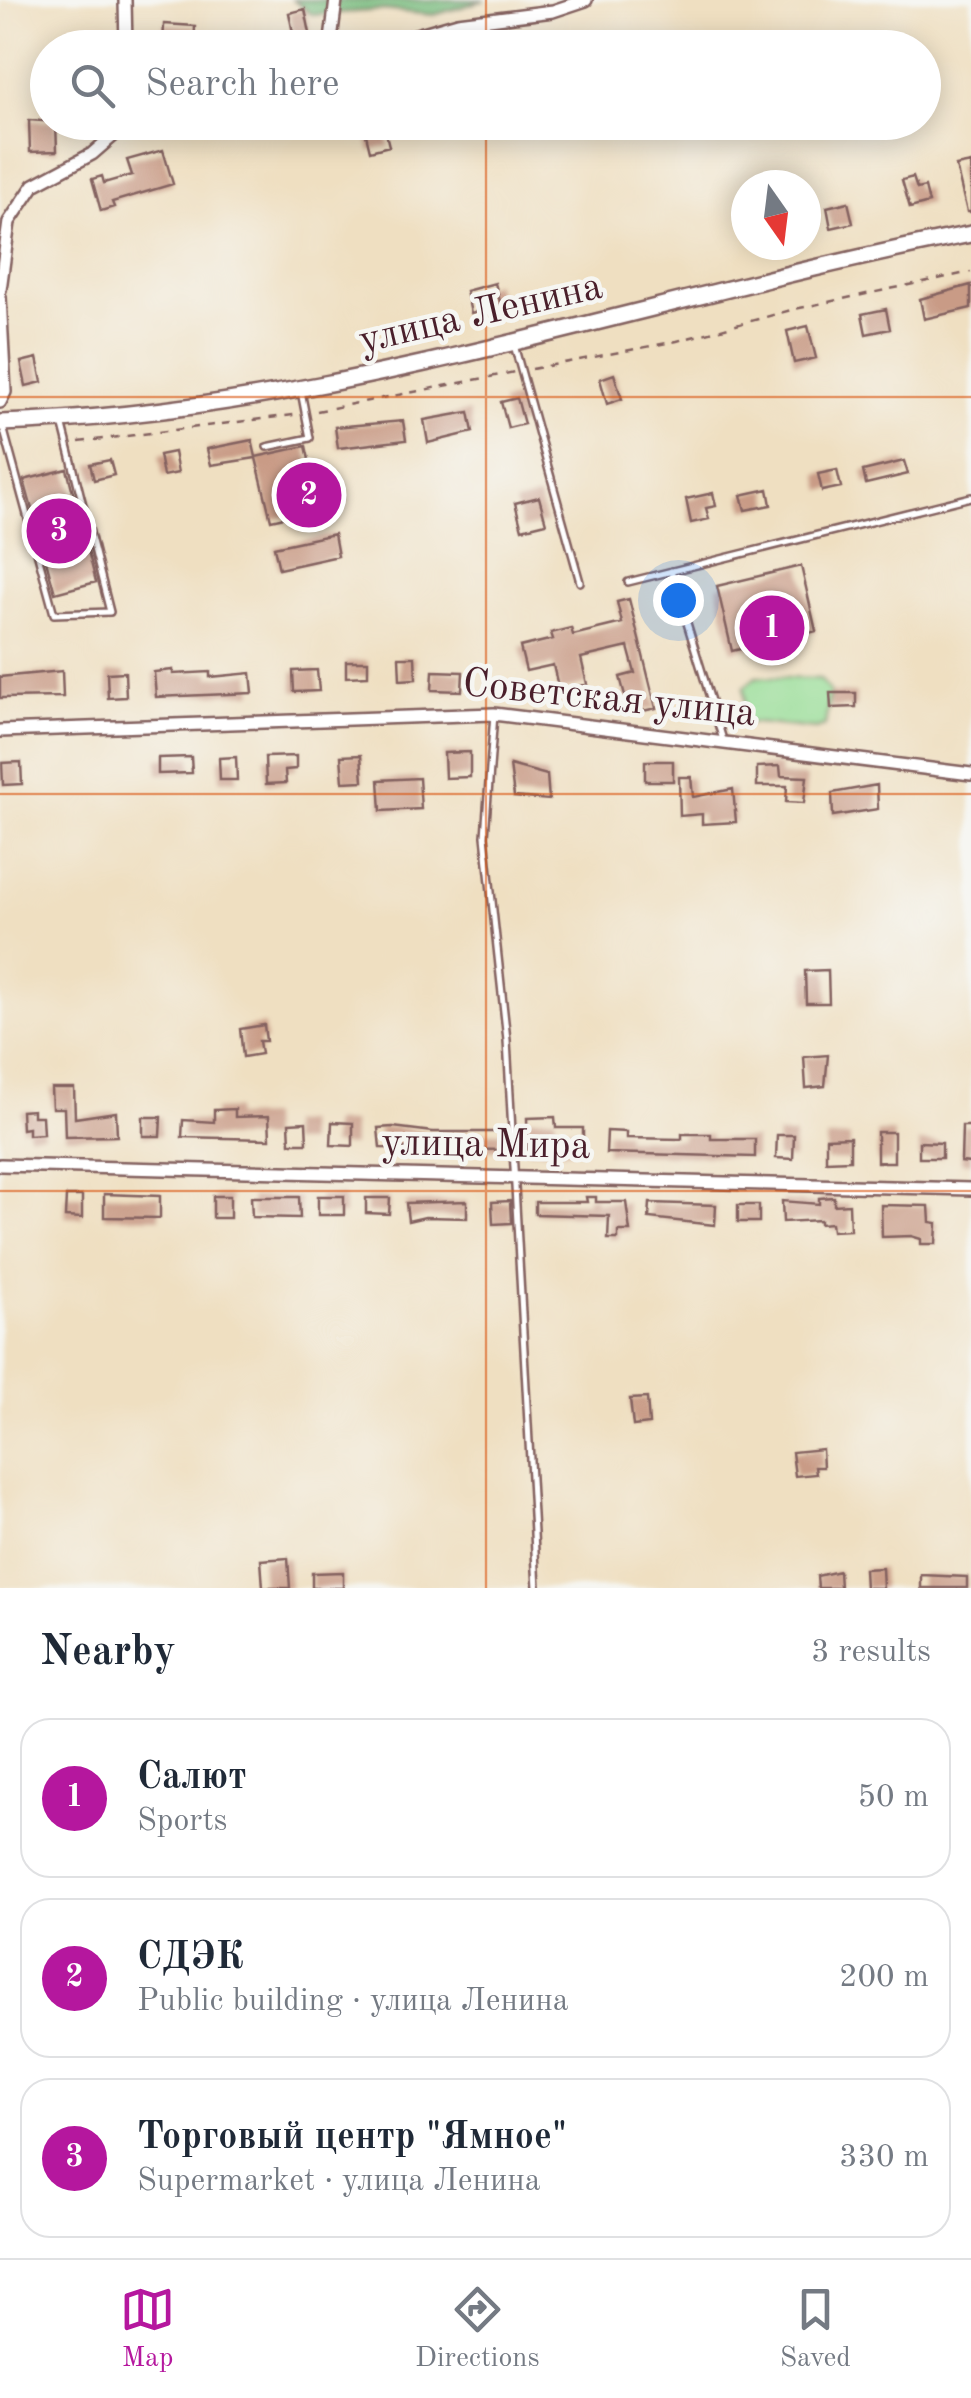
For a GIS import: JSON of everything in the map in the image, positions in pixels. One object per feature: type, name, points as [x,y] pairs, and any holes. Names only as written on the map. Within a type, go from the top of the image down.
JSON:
[{"type":"street","points":[[125,0],[126,30]]},
{"type":"street","points":[[332,30],[336,0]]},
{"type":"street","points":[[434,30],[553,10],[586,0]]},
{"type":"street","points":[[0,402],[5,392],[0,293],[9,222],[34,185],[92,154],[108,140]]},
{"type":"street","name":"улица Ленина","points":[[1,423],[62,422],[300,388],[514,342],[971,234]]},
{"type":"street","name":"Советская улица","points":[[0,731],[494,714],[971,774]]},
{"type":"street","name":"улица Мира","points":[[0,1165],[971,1189]]},
{"type":"lane","points":[[514,342],[580,582]]},
{"type":"lane","points":[[266,448],[310,438],[300,388]]},
{"type":"lane","points":[[1,423],[54,614],[110,612],[62,422]]},
{"type":"lane","points":[[628,582],[971,497]]},
{"type":"lane","points":[[670,571],[724,743]]},
{"type":"lane","points":[[494,714],[485,836],[506,1040],[537,1588]]},
{"type":"green space","points":[[293,0],[485,0],[434,15],[383,10],[313,15]]},
{"type":"green space","points":[[756,677],[820,679],[830,692],[825,726],[816,729],[746,722],[744,687]]},
{"type":"building","points":[[305,9],[309,30],[292,30],[289,13]]},
{"type":"building","points":[[164,24],[195,26],[195,30],[164,30]]},
{"type":"building","points":[[29,120],[30,140],[57,140],[57,151],[30,152]]},
{"type":"building","points":[[367,140],[388,140],[389,146],[370,151]]},
{"type":"building","points":[[163,150],[173,184],[112,202],[114,207],[101,211],[92,179],[102,176],[104,183],[132,175],[127,160]]},
{"type":"building","points":[[971,163],[971,212],[967,212],[956,166]]},
{"type":"building","points":[[913,177],[917,189],[925,187],[929,203],[910,208],[902,180]]},
{"type":"building","points":[[848,202],[853,223],[831,228],[827,207]]},
{"type":"building","points":[[495,283],[501,305],[471,313],[466,291]]},
{"type":"building","points":[[971,285],[971,308],[924,319],[920,299]]},
{"type":"building","points":[[886,309],[890,329],[866,334],[862,314]]},
{"type":"building","points":[[808,326],[816,358],[794,363],[787,331]]},
{"type":"building","points":[[37,358],[42,382],[26,386],[21,362]]},
{"type":"building","points":[[614,374],[622,399],[607,404],[600,379]]},
{"type":"building","points":[[517,398],[524,424],[508,428],[501,402]]},
{"type":"building","points":[[469,412],[473,432],[428,443],[424,420]]},
{"type":"building","points":[[403,421],[406,440],[338,448],[335,427]]},
{"type":"building","points":[[252,440],[256,457],[306,446],[320,509],[271,520],[256,458],[211,465],[207,449]]},
{"type":"building","points":[[174,452],[178,473],[163,476],[159,455]]},
{"type":"building","points":[[110,460],[114,475],[94,480],[90,464]]},
{"type":"building","points":[[904,461],[908,474],[866,484],[863,471]]},
{"type":"building","points":[[67,469],[96,582],[55,593],[24,480]]},
{"type":"building","points":[[837,470],[841,487],[822,491],[818,474]]},
{"type":"building","points":[[768,489],[771,505],[745,510],[741,495]]},
{"type":"building","points":[[713,493],[716,506],[706,508],[709,519],[691,523],[686,499]]},
{"type":"building","points":[[539,497],[546,523],[522,529],[515,503]]},
{"type":"building","points":[[334,534],[338,556],[279,569],[274,547]]},
{"type":"building","points":[[801,566],[816,631],[732,651],[717,586]]},
{"type":"building","points":[[629,599],[656,708],[630,714],[620,677],[635,673],[628,647],[581,658],[587,684],[559,691],[553,665],[526,671],[520,647],[553,639],[551,633],[571,628],[573,635],[622,623],[617,602]]},
{"type":"building","points":[[399,657],[415,657],[416,679],[400,680]]},
{"type":"building","points":[[346,661],[368,661],[368,676],[346,677]]},
{"type":"building","points":[[173,670],[173,674],[210,672],[210,677],[251,673],[253,693],[156,697],[154,672]]},
{"type":"building","points":[[317,670],[319,691],[294,692],[293,671]]},
{"type":"building","points":[[62,671],[63,697],[0,698],[0,677]]},
{"type":"building","points":[[433,671],[463,672],[462,691],[432,690]]},
{"type":"building","points":[[125,672],[126,697],[108,698],[107,673]]},
{"type":"building","points":[[830,693],[856,693],[856,707],[831,708]]},
{"type":"building","points":[[470,752],[470,777],[445,778],[444,753]]},
{"type":"building","points":[[361,755],[363,781],[343,782],[341,756]]},
{"type":"building","points":[[296,756],[296,769],[285,770],[286,783],[266,784],[265,757]]},
{"type":"building","points":[[191,757],[192,773],[158,774],[158,758]]},
{"type":"building","points":[[236,757],[237,780],[220,780],[219,758]]},
{"type":"building","points":[[645,761],[673,761],[673,781],[645,781]]},
{"type":"building","points":[[21,762],[22,784],[3,785],[2,763]]},
{"type":"building","points":[[510,765],[547,775],[549,800],[514,797]]},
{"type":"building","points":[[780,766],[781,776],[807,777],[804,803],[786,802],[787,786],[757,786],[757,767]]},
{"type":"building","points":[[679,777],[691,777],[693,797],[733,789],[736,822],[702,824],[702,814],[680,816]]},
{"type":"building","points":[[419,778],[421,809],[381,811],[379,780]]},
{"type":"building","points":[[877,785],[878,809],[833,816],[832,793]]},
{"type":"building","points":[[828,970],[829,1003],[806,1003],[805,971]]},
{"type":"building","points":[[264,1025],[266,1041],[259,1041],[261,1054],[243,1057],[240,1029]]},
{"type":"building","points":[[828,1055],[825,1086],[806,1088],[804,1057]]},
{"type":"building","points":[[51,1088],[74,1088],[75,1118],[116,1112],[117,1136],[65,1137],[64,1108],[52,1108]]},
{"type":"building","points":[[235,1109],[235,1117],[269,1116],[270,1139],[182,1137],[183,1120],[214,1122],[214,1110]]},
{"type":"building","points":[[33,1110],[33,1116],[42,1116],[43,1134],[28,1135],[28,1128],[22,1129],[21,1111]]},
{"type":"building","points":[[143,1117],[161,1117],[160,1136],[143,1136]]},
{"type":"building","points":[[555,1117],[556,1128],[583,1128],[583,1151],[528,1151],[527,1118]]},
{"type":"building","points":[[306,1122],[307,1143],[290,1143],[289,1123]]},
{"type":"building","points":[[332,1122],[353,1123],[353,1146],[331,1145]]},
{"type":"building","points":[[962,1126],[971,1126],[971,1163],[961,1162]]},
{"type":"building","points":[[378,1128],[433,1132],[506,1132],[506,1150],[380,1148]]},
{"type":"building","points":[[607,1131],[626,1132],[626,1138],[682,1139],[682,1134],[711,1134],[711,1139],[755,1139],[755,1157],[606,1153]]},
{"type":"building","points":[[877,1132],[894,1132],[894,1162],[877,1162]]},
{"type":"building","points":[[777,1135],[794,1135],[793,1159],[776,1158]]},
{"type":"building","points":[[850,1137],[850,1160],[826,1161],[826,1138]]},
{"type":"building","points":[[919,1142],[942,1143],[942,1158],[919,1158]]},
{"type":"building","points":[[104,1194],[160,1196],[160,1218],[104,1217]]},
{"type":"building","points":[[66,1196],[82,1196],[82,1218],[65,1217]]},
{"type":"building","points":[[213,1196],[230,1196],[230,1218],[213,1218]]},
{"type":"building","points":[[318,1196],[344,1196],[344,1215],[318,1215]]},
{"type":"building","points":[[251,1197],[299,1197],[300,1218],[252,1217]]},
{"type":"building","points":[[586,1197],[596,1197],[596,1202],[626,1202],[630,1231],[618,1231],[618,1239],[608,1239],[609,1216],[535,1214],[535,1202],[587,1202]]},
{"type":"building","points":[[834,1197],[834,1205],[849,1204],[850,1230],[832,1231],[831,1223],[820,1224],[820,1220],[783,1222],[782,1201],[819,1204],[819,1198]]},
{"type":"building","points":[[366,1198],[390,1198],[389,1214],[366,1213]]},
{"type":"building","points":[[467,1201],[467,1218],[425,1217],[408,1221],[406,1203]]},
{"type":"building","points":[[510,1201],[511,1223],[493,1224],[492,1202]]},
{"type":"building","points":[[650,1203],[716,1205],[715,1225],[649,1218]]},
{"type":"building","points":[[738,1205],[759,1205],[759,1222],[738,1222]]},
{"type":"building","points":[[881,1205],[929,1206],[930,1222],[937,1223],[936,1244],[921,1244],[921,1239],[911,1236],[882,1237]]},
{"type":"building","points":[[647,1398],[649,1424],[633,1426],[630,1399]]},
{"type":"building","points":[[822,1449],[823,1467],[815,1467],[816,1474],[795,1476],[792,1452]]},
{"type":"building","points":[[288,1558],[290,1588],[263,1588],[261,1560]]},
{"type":"building","points":[[882,1568],[883,1588],[865,1588],[864,1569]]},
{"type":"building","points":[[839,1571],[840,1588],[818,1588],[817,1576]]},
{"type":"building","points":[[343,1572],[343,1588],[312,1588],[312,1573]]},
{"type":"building","points":[[921,1575],[967,1577],[967,1588],[921,1588]]},
{"type":"place","name":"СДЭК","points":[[309,495]]},
{"type":"place","name":"Торговый центр \"Ямное\"","points":[[59,531]]},
{"type":"place","name":"Салют","points":[[772,628]]}]
